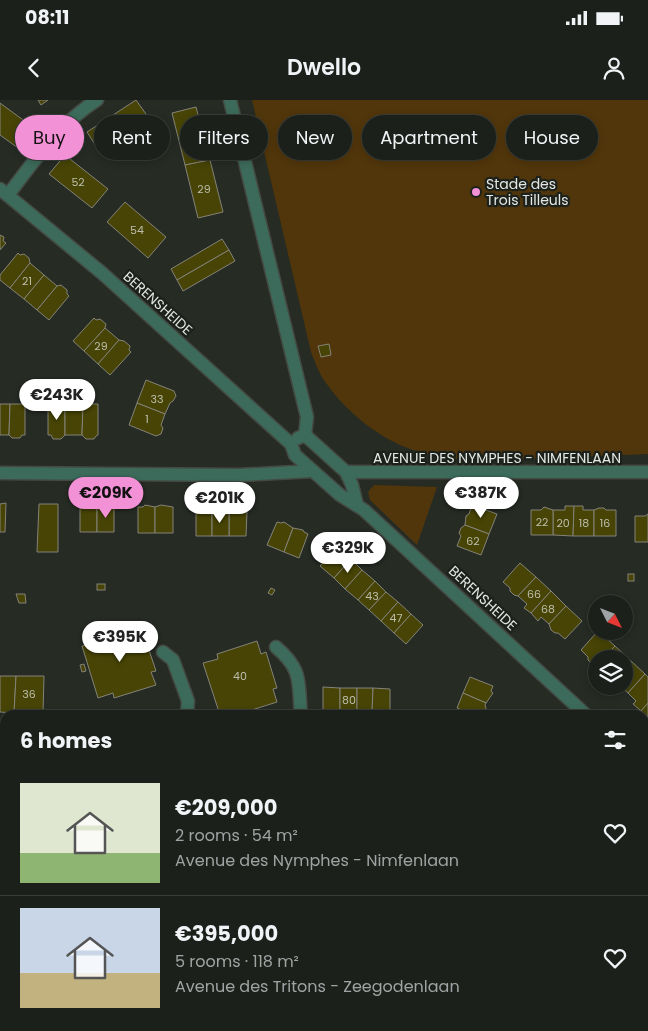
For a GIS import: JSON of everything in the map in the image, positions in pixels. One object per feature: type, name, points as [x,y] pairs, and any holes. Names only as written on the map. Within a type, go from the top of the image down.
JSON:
[{"type":"street","points":[[4,192],[74,117],[96,100]]},
{"type":"street","points":[[230,100],[306,417],[305,435],[291,444]]},
{"type":"street","name":"BERENSHEIDE","points":[[4,192],[102,273],[291,444],[295,455],[340,495],[358,505],[581,710]]},
{"type":"street","name":"BERENSHEIDE","points":[[305,435],[346,472],[358,505]]},
{"type":"street","points":[[0,473],[240,475],[313,471]]},
{"type":"street","name":"AVENUE DES NYMPHES - NIMFENLAAN","points":[[346,472],[648,472]]},
{"type":"street","points":[[276,647],[290,658],[298,674],[301,710]]},
{"type":"street","points":[[163,652],[173,660],[188,701],[187,710]]},
{"type":"shaded area","name":"Stade des Trois Tilleuls","points":[[252,100],[648,100],[648,454],[514,459],[445,457],[426,454],[390,440],[354,415],[334,394],[317,368],[311,352],[266,160],[268,160],[268,115],[256,115]]},
{"type":"shaded area","points":[[374,485],[437,487],[417,545],[370,500],[368,492]]},
{"type":"building","points":[[38,100],[48,100],[41,105]]},
{"type":"building","points":[[136,100],[147,115],[113,115]]},
{"type":"building","points":[[0,103],[16,115],[15,146],[0,135]]},
{"type":"building","points":[[196,107],[198,115],[180,115],[180,145],[172,113]]},
{"type":"building","points":[[94,127],[94,143],[87,132]]},
{"type":"building","points":[[61,160],[71,160],[108,189],[92,208],[49,174]]},
{"type":"building","points":[[184,160],[210,160],[185,165]]},
{"type":"building","points":[[210,160],[223,212],[198,218],[185,165]]},
{"type":"building","points":[[125,202],[166,237],[148,258],[107,222]]},
{"type":"building","points":[[0,235],[4,237],[3,241],[6,243],[0,250]]},
{"type":"building","points":[[222,239],[229,250],[177,280],[171,269]]},
{"type":"building","points":[[229,250],[235,261],[183,291],[177,280]]},
{"type":"building","points":[[18,253],[20,255],[24,254],[29,258],[30,263],[10,288],[0,280],[0,275]]},
{"type":"building","points":[[30,263],[44,275],[24,299],[10,288]]},
{"type":"building","points":[[44,275],[57,286],[37,310],[24,299]]},
{"type":"building","points":[[61,285],[67,290],[69,296],[49,320],[37,310],[57,286]]},
{"type":"building","points":[[94,318],[96,320],[100,319],[106,324],[105,328],[84,351],[73,341]]},
{"type":"building","points":[[105,328],[119,340],[98,364],[84,351]]},
{"type":"building","points":[[119,340],[124,341],[130,346],[129,350],[131,352],[110,375],[98,364]]},
{"type":"building","points":[[329,344],[331,355],[321,357],[318,346]]},
{"type":"building","points":[[146,380],[174,391],[176,396],[165,414],[137,403]]},
{"type":"building","points":[[137,403],[165,414],[161,425],[163,428],[161,434],[156,436],[129,425]]},
{"type":"building","points":[[0,404],[10,404],[9,435],[0,435]]},
{"type":"building","points":[[10,404],[25,404],[25,435],[22,435],[20,438],[12,438],[9,435]]},
{"type":"building","points":[[48,404],[65,404],[65,435],[61,439],[53,439],[51,435],[48,435]]},
{"type":"building","points":[[65,404],[83,404],[82,435],[65,435]]},
{"type":"building","points":[[83,404],[98,404],[98,435],[94,439],[86,439],[82,435]]},
{"type":"building","points":[[6,503],[5,532],[0,532],[0,504]]},
{"type":"building","points":[[39,504],[58,504],[58,552],[37,552]]},
{"type":"building","points":[[87,505],[97,507],[97,532],[80,532],[80,507]]},
{"type":"building","points":[[103,505],[114,507],[114,532],[97,532],[97,507]]},
{"type":"building","points":[[145,505],[155,507],[155,533],[138,533],[138,507]]},
{"type":"building","points":[[161,505],[173,507],[173,533],[155,533],[155,507]]},
{"type":"building","points":[[472,505],[497,514],[489,534],[465,525],[466,516],[469,514]]},
{"type":"building","points":[[565,506],[574,506],[573,536],[553,535],[553,510],[565,510]]},
{"type":"building","points":[[574,506],[583,506],[583,510],[594,510],[594,536],[573,536]]},
{"type":"building","points":[[544,507],[553,510],[553,535],[531,535],[531,510],[541,510]]},
{"type":"building","points":[[599,508],[616,510],[616,536],[594,536],[594,510]]},
{"type":"building","points":[[203,509],[212,511],[212,536],[196,536],[196,511]]},
{"type":"building","points":[[235,509],[247,511],[246,536],[229,536],[229,511]]},
{"type":"building","points":[[212,511],[229,511],[229,536],[212,536]]},
{"type":"building","points":[[648,514],[648,542],[635,542],[635,516],[645,516]]},
{"type":"building","points":[[277,522],[284,522],[293,528],[284,552],[267,545]]},
{"type":"building","points":[[465,525],[489,534],[481,555],[457,546],[461,536],[459,533]]},
{"type":"building","points":[[293,528],[303,530],[308,534],[299,558],[284,552]]},
{"type":"building","points":[[337,547],[341,550],[344,549],[351,559],[334,578],[320,566]]},
{"type":"building","points":[[351,559],[362,570],[345,589],[334,578]]},
{"type":"building","points":[[520,563],[536,577],[518,596],[514,595],[503,582]]},
{"type":"building","points":[[362,570],[375,581],[358,600],[345,589]]},
{"type":"building","points":[[628,574],[634,574],[634,581],[628,581]]},
{"type":"building","points":[[536,577],[551,591],[531,613],[524,608],[527,604],[518,596]]},
{"type":"building","points":[[375,581],[386,592],[369,610],[358,600]]},
{"type":"building","points":[[97,584],[105,584],[105,590],[97,590]]},
{"type":"building","points":[[271,588],[275,590],[272,595],[268,593]]},
{"type":"building","points":[[551,591],[566,606],[549,624],[541,617],[538,621],[531,613]]},
{"type":"building","points":[[386,592],[398,602],[381,621],[369,610]]},
{"type":"building","points":[[16,594],[25,594],[26,603],[19,603]]},
{"type":"building","points":[[398,602],[411,614],[394,633],[381,621]]},
{"type":"building","points":[[566,606],[582,621],[565,639],[551,630],[549,624]]},
{"type":"building","points":[[411,614],[423,625],[406,644],[394,633]]},
{"type":"building","points":[[136,624],[140,637],[144,635],[156,671],[151,672],[156,685],[114,698],[113,693],[98,698],[82,646],[96,642],[95,637]]},
{"type":"building","points":[[590,640],[608,640],[615,646],[611,650],[588,650],[588,657],[581,650]]},
{"type":"building","points":[[257,641],[261,654],[266,652],[277,688],[273,689],[277,702],[252,710],[218,710],[203,663],[218,659],[217,654]]},
{"type":"building","points":[[615,646],[619,650],[611,650]]},
{"type":"building","points":[[633,663],[645,674],[633,687]]},
{"type":"building","points":[[84,664],[86,671],[82,672],[80,665]]},
{"type":"building","points":[[645,674],[648,677],[648,703],[640,710],[633,704],[636,701],[630,695],[633,695],[633,687]]},
{"type":"building","points":[[0,676],[16,676],[14,710],[0,710]]},
{"type":"building","points":[[16,676],[44,676],[43,710],[14,710]]},
{"type":"building","points":[[470,677],[493,686],[491,691],[493,693],[486,703],[463,693]]},
{"type":"building","points":[[323,687],[340,688],[340,710],[323,710]]},
{"type":"building","points":[[340,688],[357,688],[357,710],[340,710]]},
{"type":"building","points":[[357,688],[373,688],[372,710],[357,710]]},
{"type":"building","points":[[373,688],[390,689],[390,710],[372,710]]},
{"type":"building","points":[[463,693],[486,703],[485,710],[462,710],[457,708]]},
{"type":"building","points":[[648,703],[648,710],[642,710]]},
{"type":"place","name":"Stade des Trois Tilleuls","points":[[476,192]]}]
